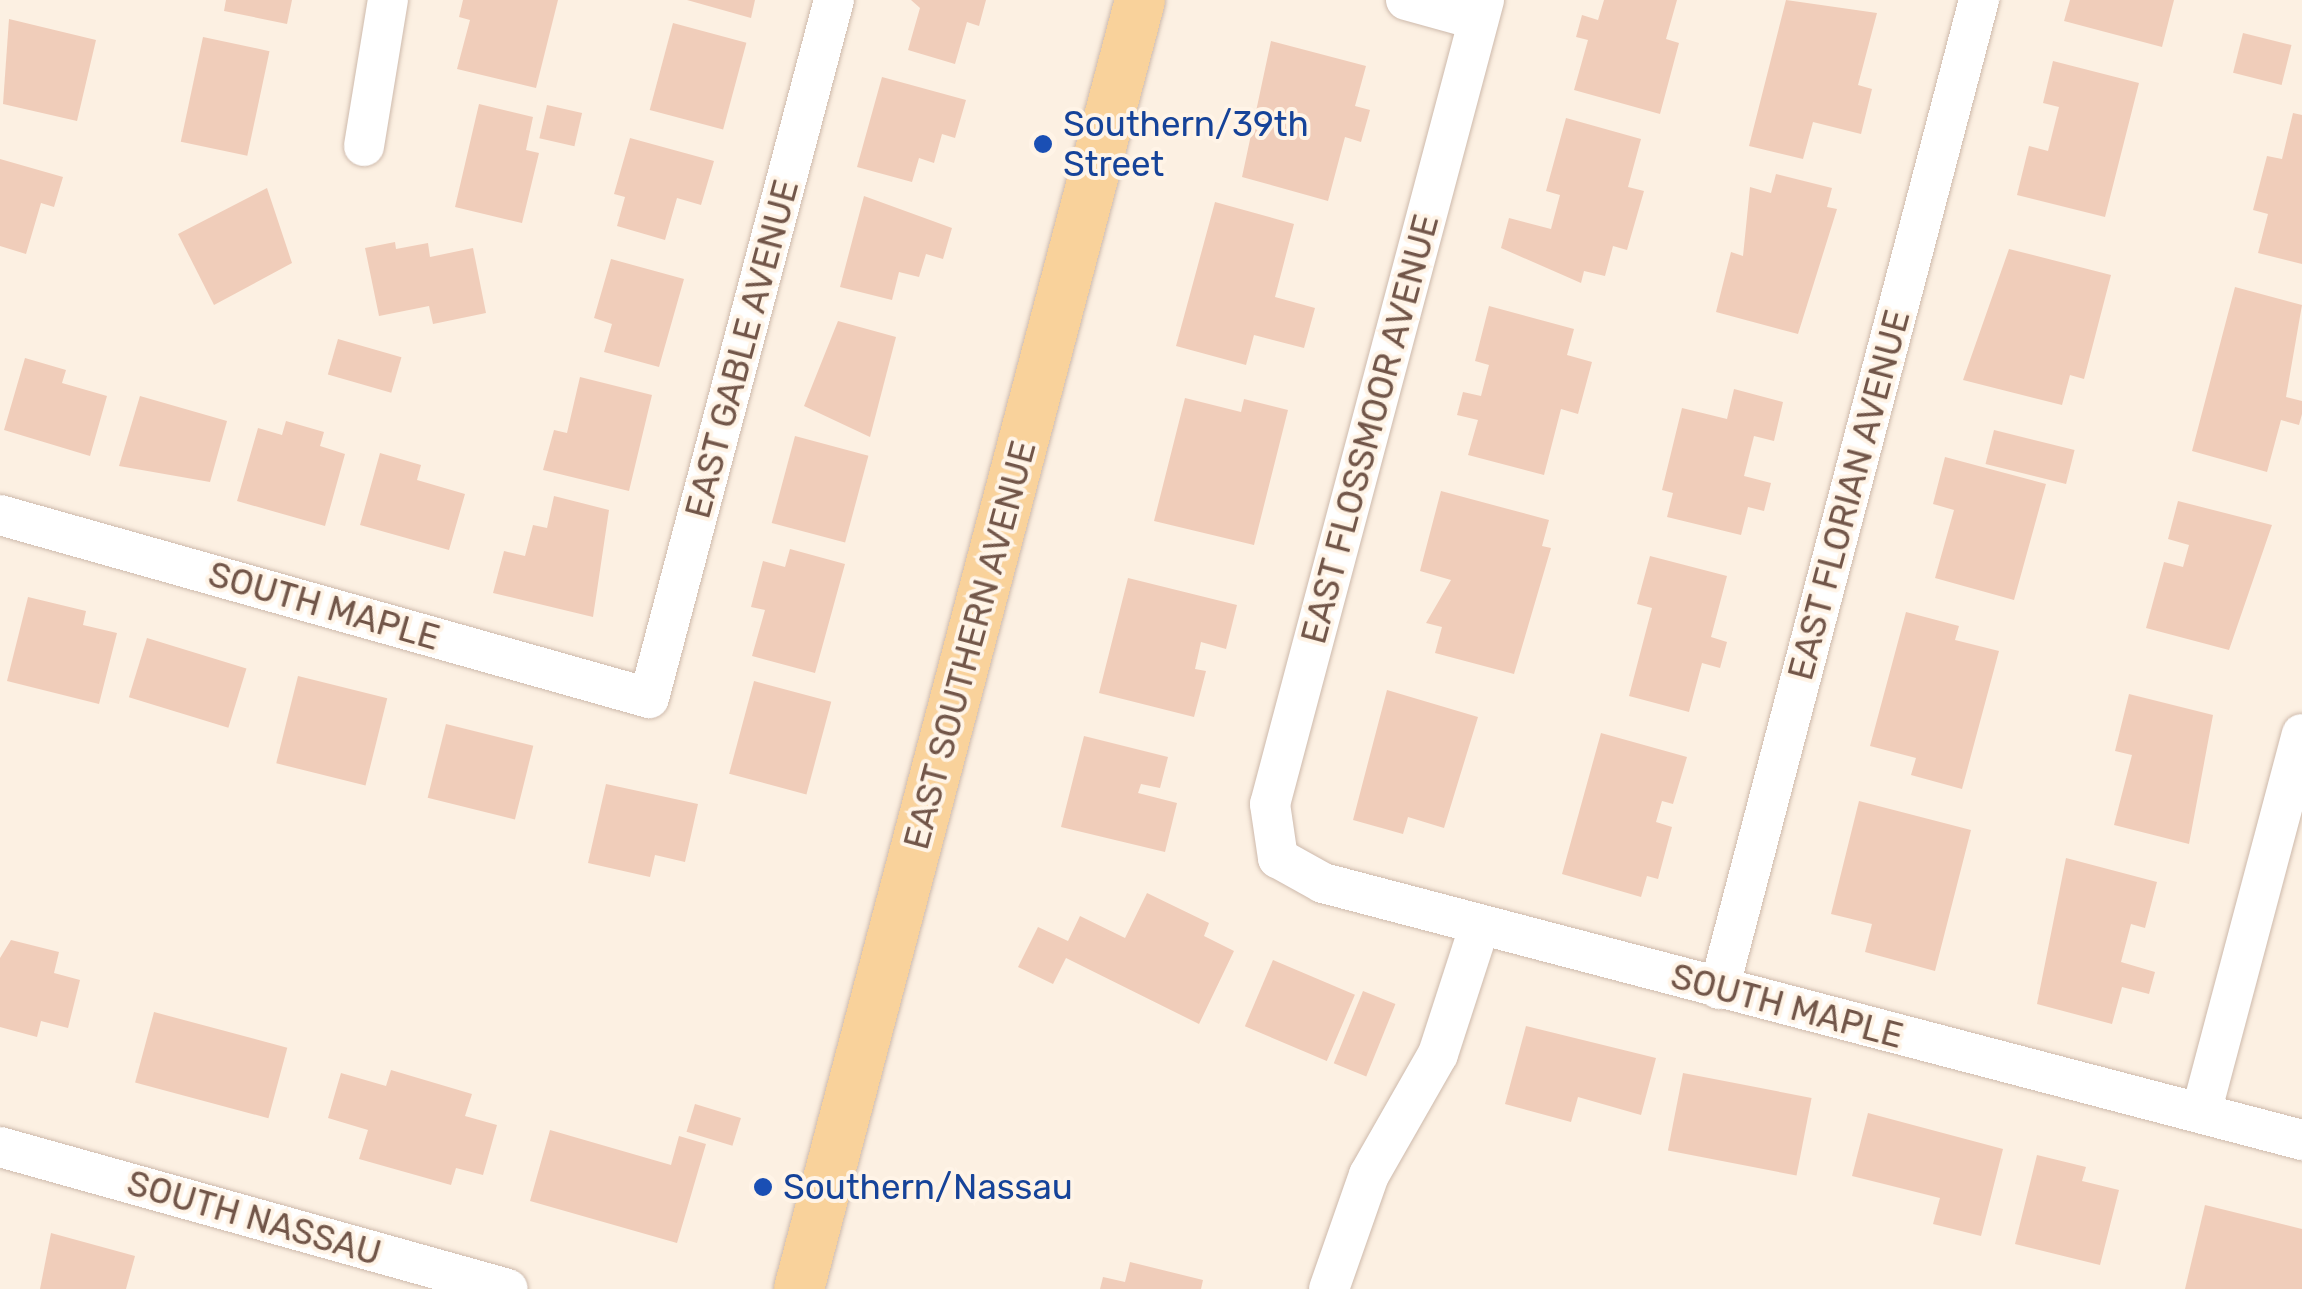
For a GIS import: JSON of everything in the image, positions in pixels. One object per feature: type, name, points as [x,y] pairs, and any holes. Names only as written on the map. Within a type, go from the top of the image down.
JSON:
[{"type":"main road","name":"EAST SOUTHERN AVENUE","points":[[799,1289],[1140,0]]},
{"type":"street","points":[[364,146],[388,0]]},
{"type":"street","name":"EAST GABLE AVENUE","points":[[649,698],[834,0]]},
{"type":"street","points":[[1406,0],[1481,10]]},
{"type":"street","name":"EAST FLORIAN AVENUE","points":[[1719,989],[1979,0]]},
{"type":"street","name":"EAST FLOSSMOOR AVENUE","points":[[1278,858],[1270,804],[1481,10]]},
{"type":"street","name":"SOUTH MAPLE","points":[[0,515],[649,698]]},
{"type":"street","points":[[2201,1113],[2302,734]]},
{"type":"street","name":"SOUTH MAPLE","points":[[1278,858],[1308,878],[2302,1140]]},
{"type":"street","points":[[1329,1289],[1369,1175],[1438,1054],[1480,925]]},
{"type":"street","name":"SOUTH NASSAU","points":[[0,1147],[423,1277],[508,1289]]},
{"type":"building","points":[[226,0],[292,0],[287,24],[224,11]]},
{"type":"building","points":[[463,0],[558,0],[536,88],[457,69],[470,20],[459,17]]},
{"type":"building","points":[[687,0],[755,0],[751,18]]},
{"type":"building","points":[[911,0],[986,0],[979,26],[967,22],[955,64],[908,50],[920,8]]},
{"type":"building","points":[[1604,0],[1677,0],[1666,39],[1679,43],[1660,114],[1574,90],[1588,40],[1576,37],[1582,15],[1598,20]]},
{"type":"building","points":[[1786,0],[1877,13],[1858,85],[1872,89],[1861,134],[1813,122],[1803,159],[1749,146]]},
{"type":"building","points":[[2070,0],[2174,0],[2162,47],[2064,21]]},
{"type":"building","points":[[9,19],[96,40],[77,121],[3,104]]},
{"type":"building","points":[[673,23],[746,43],[723,130],[650,110]]},
{"type":"building","points":[[2243,33],[2292,45],[2282,85],[2233,73]]},
{"type":"building","points":[[203,37],[270,51],[247,156],[181,142]]},
{"type":"building","points":[[1271,41],[1366,66],[1355,106],[1370,110],[1361,142],[1345,137],[1328,201],[1242,177]]},
{"type":"building","points":[[2053,61],[2139,83],[2105,217],[2017,195],[2029,146],[2048,151],[2059,107],[2043,103]]},
{"type":"building","points":[[882,77],[966,100],[955,138],[942,134],[934,163],[919,158],[912,182],[857,167]]},
{"type":"building","points":[[479,104],[533,117],[526,150],[539,153],[522,223],[455,207]]},
{"type":"building","points":[[547,105],[582,113],[574,146],[539,138]]},
{"type":"building","points":[[2293,113],[2302,115],[2302,264],[2258,253],[2268,214],[2253,210],[2267,156],[2282,159]]},
{"type":"building","points":[[1566,118],[1641,139],[1628,187],[1644,191],[1627,250],[1613,246],[1605,276],[1584,271],[1581,283],[1501,248],[1509,218],[1551,229],[1560,195],[1546,191]]},
{"type":"building","points":[[630,138],[714,161],[701,205],[677,198],[665,240],[617,226],[625,197],[614,194]]},
{"type":"building","points":[[0,159],[63,177],[54,207],[41,203],[26,254],[0,246]]},
{"type":"building","points":[[1776,174],[1832,188],[1827,207],[1837,209],[1798,334],[1716,312],[1731,252],[1743,256],[1750,187],[1771,193]]},
{"type":"building","points":[[267,188],[292,263],[214,305],[178,234]]},
{"type":"building","points":[[864,196],[952,228],[943,259],[926,254],[919,277],[899,272],[892,300],[840,287]]},
{"type":"building","points":[[1215,202],[1294,224],[1275,297],[1315,308],[1304,348],[1254,335],[1246,365],[1176,346]]},
{"type":"building","points":[[395,242],[396,249],[428,243],[430,257],[473,248],[486,313],[433,324],[429,306],[379,316],[365,248]]},
{"type":"building","points":[[2009,249],[2111,275],[2084,379],[2070,375],[2062,405],[1963,380]]},
{"type":"building","points":[[611,259],[684,279],[659,367],[604,352],[612,324],[594,318]]},
{"type":"building","points":[[2235,287],[2302,305],[2286,397],[2302,401],[2302,414],[2299,425],[2281,420],[2267,472],[2192,451]]},
{"type":"building","points":[[1489,306],[1574,329],[1567,355],[1592,362],[1578,414],[1561,409],[1544,475],[1468,455],[1478,420],[1457,415],[1463,392],[1481,396],[1489,365],[1475,361]]},
{"type":"building","points":[[838,321],[896,337],[870,437],[804,406]]},
{"type":"building","points":[[338,339],[401,357],[391,393],[328,375]]},
{"type":"building","points":[[25,358],[66,370],[62,383],[107,396],[90,456],[4,430]]},
{"type":"building","points":[[580,377],[652,395],[629,491],[543,470],[554,430],[567,433]]},
{"type":"building","points":[[1734,389],[1783,402],[1774,441],[1754,436],[1744,476],[1771,483],[1764,511],[1748,507],[1741,535],[1667,517],[1673,493],[1662,490],[1682,408],[1727,419]]},
{"type":"building","points":[[140,396],[227,421],[210,482],[119,466]]},
{"type":"building","points":[[1185,398],[1241,412],[1244,399],[1288,410],[1254,545],[1154,521]]},
{"type":"building","points":[[286,421],[324,432],[320,446],[345,454],[325,526],[237,501],[258,428],[282,435]]},
{"type":"building","points":[[1994,430],[2075,450],[2066,484],[1986,464]]},
{"type":"building","points":[[795,436],[868,456],[845,543],[772,523]]},
{"type":"building","points":[[380,453],[421,465],[417,480],[465,494],[449,550],[360,525]]},
{"type":"building","points":[[1945,457],[2046,484],[2014,600],[1935,578],[1954,510],[1933,504]]},
{"type":"building","points":[[1441,491],[1549,520],[1542,546],[1551,548],[1514,674],[1435,653],[1442,627],[1426,623],[1451,580],[1420,571]]},
{"type":"building","points":[[554,496],[609,510],[593,617],[493,593],[504,551],[525,556],[533,525],[547,528]]},
{"type":"building","points":[[2178,501],[2272,525],[2229,650],[2146,628],[2164,562],[2183,567],[2189,545],[2168,539]]},
{"type":"building","points":[[790,549],[845,564],[815,673],[752,656],[765,610],[751,607],[763,561],[785,567]]},
{"type":"building","points":[[1650,556],[1727,576],[1711,637],[1727,642],[1720,668],[1702,663],[1689,712],[1629,696],[1652,608],[1637,604]]},
{"type":"building","points":[[1128,578],[1237,605],[1226,649],[1201,642],[1195,669],[1206,671],[1194,717],[1099,693]]},
{"type":"building","points":[[28,597],[86,611],[83,625],[117,633],[99,704],[7,681]]},
{"type":"building","points":[[1906,612],[1959,626],[1955,640],[1999,651],[1962,789],[1911,775],[1916,758],[1870,746]]},
{"type":"building","points":[[147,638],[246,668],[228,728],[129,697]]},
{"type":"building","points":[[298,676],[387,698],[365,786],[276,763]]},
{"type":"building","points":[[754,681],[831,702],[806,794],[729,774]]},
{"type":"building","points":[[1387,690],[1478,717],[1444,828],[1408,817],[1403,834],[1353,820]]},
{"type":"building","points":[[2129,694],[2213,715],[2189,844],[2114,825],[2132,755],[2115,751]]},
{"type":"building","points":[[446,724],[533,746],[515,820],[428,798]]},
{"type":"building","points":[[1601,733],[1687,757],[1673,804],[1662,801],[1656,822],[1672,827],[1658,879],[1647,876],[1641,897],[1562,874]]},
{"type":"building","points":[[1084,736],[1168,757],[1160,788],[1141,784],[1138,793],[1177,803],[1165,852],[1061,827]]},
{"type":"building","points":[[606,784],[698,804],[685,862],[655,855],[650,877],[588,863]]},
{"type":"building","points":[[1859,801],[1971,830],[1935,971],[1865,952],[1872,924],[1831,914]]},
{"type":"building","points":[[2066,858],[2157,882],[2145,928],[2131,924],[2121,962],[2155,972],[2149,994],[2122,987],[2112,1024],[2037,1004]]},
{"type":"building","points":[[1147,893],[1209,923],[1204,936],[1234,951],[1199,1024],[1066,958],[1053,984],[1018,967],[1038,927],[1068,941],[1080,916],[1125,938]]},
{"type":"building","points":[[11,940],[59,952],[54,973],[80,980],[68,1028],[41,1021],[37,1037],[0,1027],[0,958]]},
{"type":"building","points":[[1273,960],[1355,995],[1327,1061],[1245,1026]]},
{"type":"building","points":[[1363,991],[1395,1004],[1366,1076],[1334,1063]]},
{"type":"building","points":[[154,1012],[287,1048],[268,1118],[135,1083]]},
{"type":"building","points":[[1526,1026],[1656,1058],[1641,1115],[1578,1097],[1571,1122],[1505,1104]]},
{"type":"building","points":[[391,1070],[472,1094],[465,1116],[497,1125],[483,1175],[456,1168],[451,1185],[359,1159],[368,1130],[328,1118],[341,1073],[386,1086]]},
{"type":"building","points":[[1683,1073],[1812,1098],[1797,1176],[1668,1151]]},
{"type":"building","points":[[695,1104],[741,1118],[732,1146],[687,1132]]},
{"type":"building","points":[[1868,1113],[2003,1149],[1981,1236],[1933,1224],[1940,1198],[1852,1176]]},
{"type":"building","points":[[550,1130],[671,1165],[679,1136],[706,1144],[677,1243],[530,1201]]},
{"type":"building","points":[[2037,1155],[2086,1167],[2082,1181],[2119,1190],[2100,1265],[2015,1244]]},
{"type":"building","points":[[2205,1205],[2302,1229],[2302,1289],[2185,1289]]},
{"type":"building","points":[[51,1233],[135,1256],[126,1289],[40,1289]]},
{"type":"building","points":[[1130,1262],[1203,1280],[1201,1289],[1100,1289],[1103,1277],[1125,1282]]},
{"type":"place","name":"Southern/39th Street","points":[[1043,144]]},
{"type":"place","name":"Southern/Nassau","points":[[763,1187]]}]
